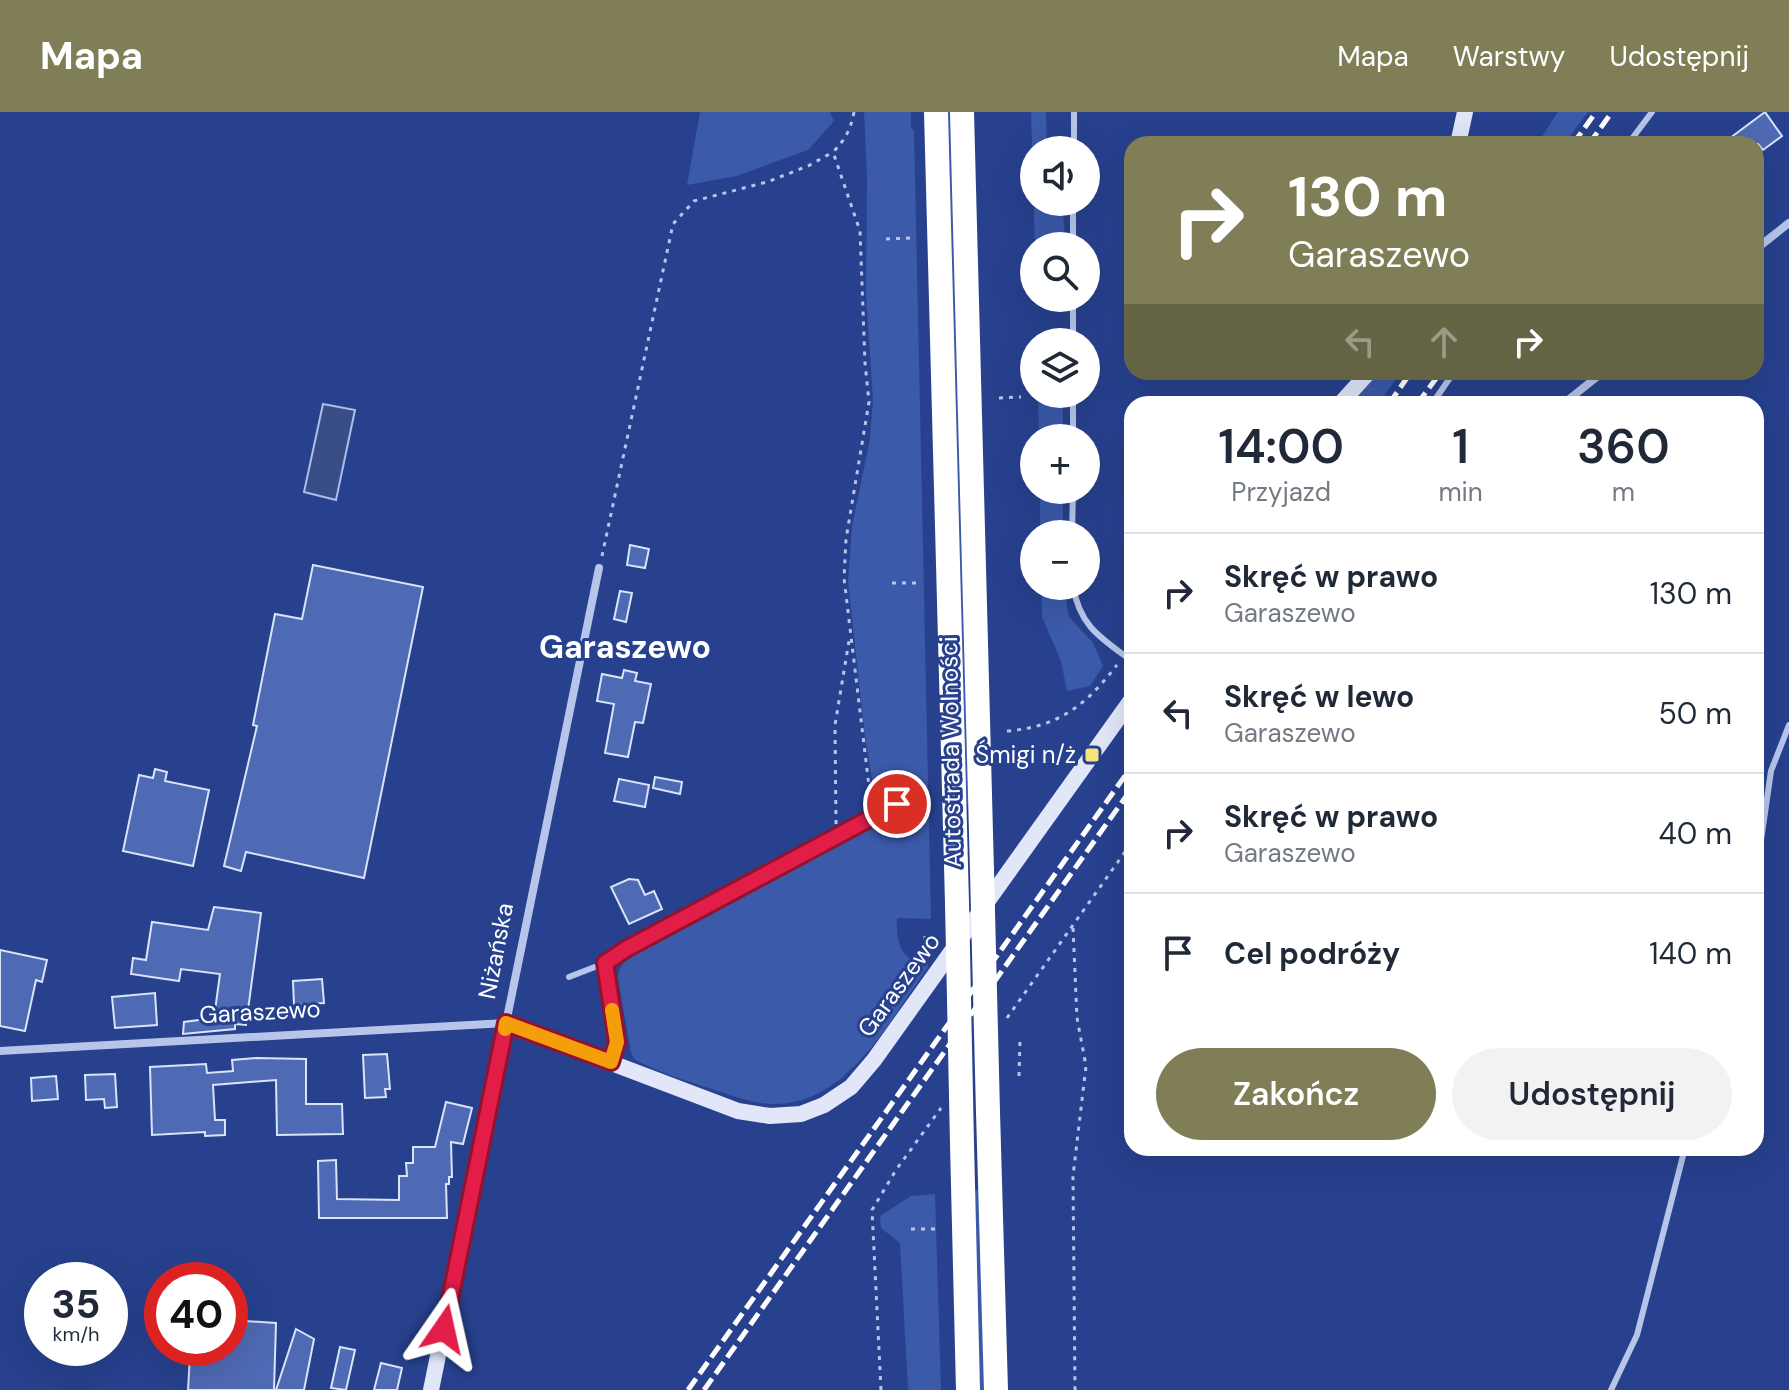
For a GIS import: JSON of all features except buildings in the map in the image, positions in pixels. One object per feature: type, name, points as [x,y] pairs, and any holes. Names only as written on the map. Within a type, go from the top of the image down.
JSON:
[{"type":"highway","name":"Autostrada Wolności","points":[[936,112],[968,1390]]},
{"type":"highway","name":"Autostrada Wolności","points":[[962,112],[996,1390]]},
{"type":"street","points":[[1460,136],[1465,112]]},
{"type":"street","points":[[1764,243],[1789,223]]},
{"type":"street","points":[[1347,396],[1362,380]]},
{"type":"street","points":[[1573,396],[1593,380]]},
{"type":"street","name":"Niżańska","points":[[431,1390],[599,568]]},
{"type":"street","name":"Garaszewo","points":[[0,1051],[506,1023],[752,1114],[780,1117],[801,1114],[838,1097],[857,1081],[884,1048],[1124,710]]},
{"type":"street","points":[[611,1062],[617,1042],[605,963],[897,804]]},
{"type":"lane","points":[[1074,112],[1074,136]]},
{"type":"lane","points":[[1634,136],[1652,112]]},
{"type":"lane","points":[[1076,600],[1086,622],[1104,641],[1124,655]]},
{"type":"lane","points":[[1764,820],[1771,771],[1789,725]]},
{"type":"lane","points":[[569,977],[605,963]]},
{"type":"lane","points":[[1611,1390],[1637,1335],[1683,1156]]},
{"type":"path","points":[[599,568],[673,224],[694,201],[709,194],[767,182],[808,166],[833,152],[844,141],[854,112]]},
{"type":"path","points":[[833,152],[860,231],[869,402],[846,539],[844,578],[870,785],[869,819]]},
{"type":"path","points":[[886,239],[912,238]]},
{"type":"path","points":[[999,398],[1020,397]]},
{"type":"path","points":[[892,583],[921,583]]},
{"type":"path","points":[[838,835],[834,814],[835,725],[850,634]]},
{"type":"path","points":[[1007,731],[1032,729],[1079,707],[1096,693],[1124,655]]},
{"type":"path","points":[[1073,926],[1077,1018],[1086,1066],[1073,1176],[1075,1390]]},
{"type":"path","points":[[925,936],[926,963]]},
{"type":"path","points":[[1019,1076],[1020,1039]]},
{"type":"path","points":[[872,1210],[881,1390]]},
{"type":"path","points":[[911,1229],[938,1229]]},
{"type":"shaded area","points":[[700,112],[830,112],[834,121],[808,150],[737,176],[687,185]]},
{"type":"shaded area","points":[[864,112],[911,112],[914,131],[931,919],[897,918],[897,926],[899,942],[906,955],[919,962],[928,962],[928,967],[882,1033],[845,1075],[824,1090],[800,1101],[767,1104],[684,1080],[634,1059],[618,978],[619,970],[630,952],[897,808],[895,799],[878,808],[876,803],[865,737],[848,581],[852,526],[870,439],[873,399],[866,296]]},
{"type":"shaded area","points":[[946,112],[953,112],[970,804],[964,805]]},
{"type":"shaded area","points":[[1031,112],[1046,112],[1047,136],[1032,136]]},
{"type":"shaded area","points":[[1558,112],[1588,112],[1570,136],[1542,136]]},
{"type":"shaded area","points":[[1034,216],[1063,216],[1065,232],[1035,232]]},
{"type":"shaded area","points":[[1370,380],[1395,380],[1384,396],[1355,396]]},
{"type":"shaded area","points":[[323,404],[355,410],[336,500],[304,492]]},
{"type":"shaded area","points":[[1038,408],[1063,408],[1063,424],[1039,424]]},
{"type":"shaded area","points":[[1040,504],[1063,504],[1063,520],[1040,520]]},
{"type":"shaded area","points":[[1041,600],[1066,600],[1069,617],[1093,643],[1103,666],[1090,686],[1067,691],[1061,661],[1042,617]]},
{"type":"shaded area","points":[[974,1190],[980,1190],[987,1390],[979,1390]]},
{"type":"shaded area","points":[[935,1194],[941,1390],[908,1390],[900,1243],[881,1228],[880,1216],[911,1196]]},
{"type":"railway","points":[[1579,136],[1596,112]]},
{"type":"railway","points":[[1595,136],[1612,112]]},
{"type":"railway","points":[[1394,396],[1406,380]]},
{"type":"railway","points":[[1423,396],[1435,380]]},
{"type":"railway","points":[[688,1390],[1124,777]]},
{"type":"railway","points":[[704,1390],[1124,799]]},
{"type":"slow traffic","points":[[505,1029],[506,1023],[611,1062],[617,1042],[612,1010]]},
{"type":"place","name":"Śmigi n/ż","points":[[1092,755]]},
{"type":"district","name":"Garaszewo","points":[[625,647]]},
{"type":"route","points":[[444,1329],[506,1023],[611,1062],[617,1042],[605,963],[897,804]]}]
